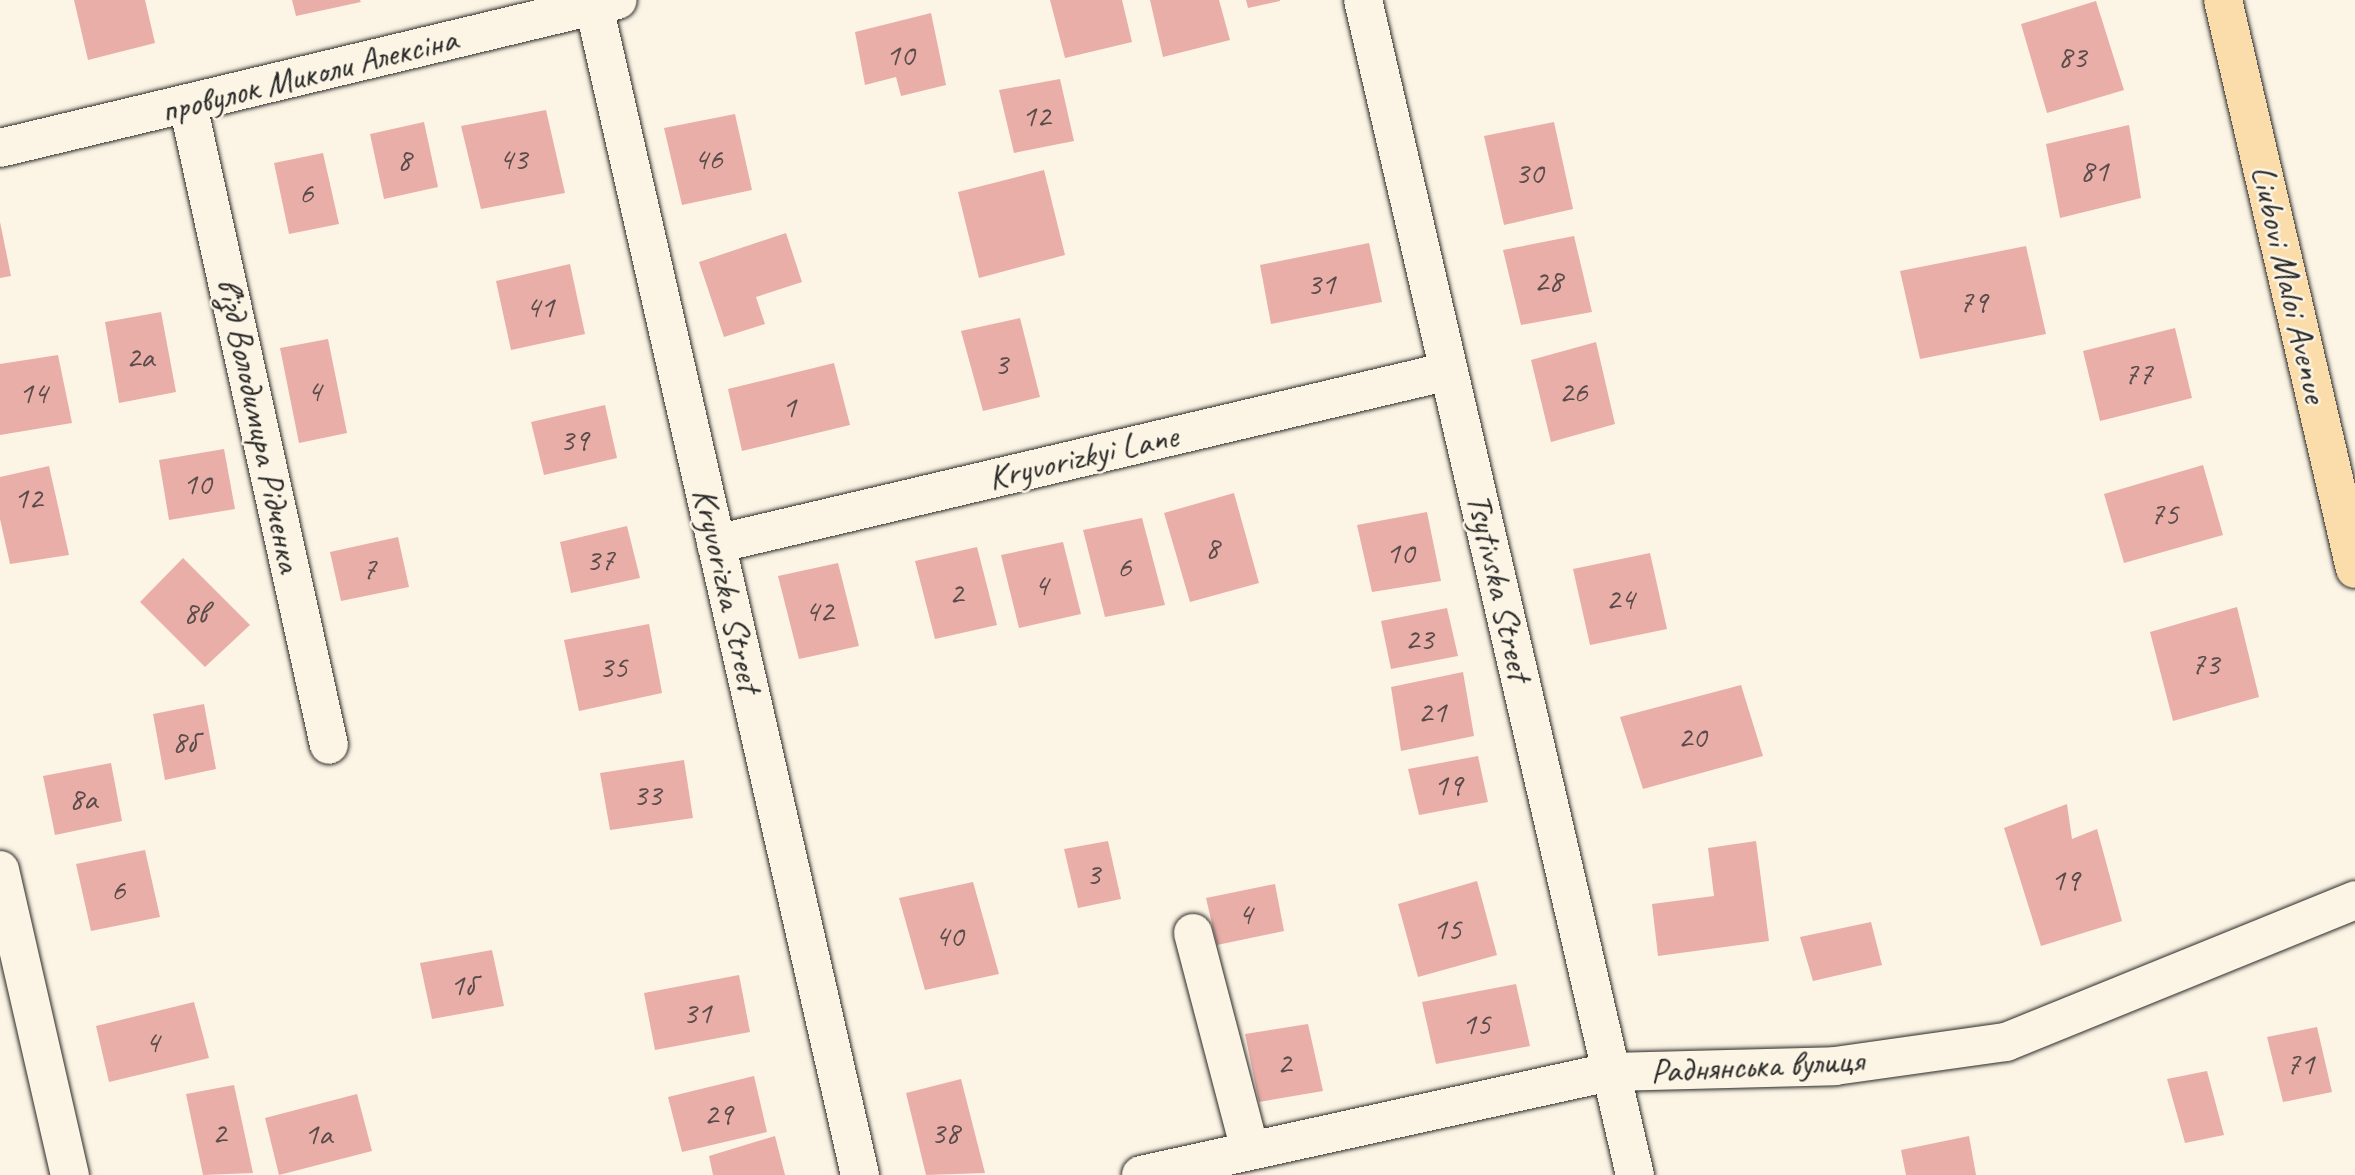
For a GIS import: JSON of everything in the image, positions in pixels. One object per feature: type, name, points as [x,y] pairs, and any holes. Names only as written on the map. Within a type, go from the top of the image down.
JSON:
[{"type":"main road","name":"Liubovi Maloi Avenue","points":[[2223,0],[2355,569]]},
{"type":"street","name":"Tsytivska Street","points":[[1363,0],[1634,1175]]},
{"type":"street","name":"провулок Миколи Алексіна","points":[[0,148],[606,3]]},
{"type":"street","name":"Kryvorizka Street","points":[[606,3],[716,544],[860,1175]]},
{"type":"street","name":"в’їзд Володимира Рідченка","points":[[188,105],[329,745]]},
{"type":"street","name":"Kryvorizkyi Lane","points":[[716,544],[1449,370]]},
{"type":"street","points":[[0,870],[70,1175]]},
{"type":"street","name":"Раднянська вулиця","points":[[1141,1175],[1611,1072],[1835,1066],[2006,1042],[2355,900]]},
{"type":"street","points":[[1193,933],[1250,1151]]},
{"type":"building","points":[[74,0],[145,0],[155,43],[88,60]]},
{"type":"building","points":[[292,0],[360,0],[361,2],[296,16]]},
{"type":"building","points":[[1050,0],[1122,0],[1132,42],[1065,58]]},
{"type":"building","points":[[1150,0],[1219,0],[1230,40],[1163,57]]},
{"type":"building","points":[[1246,0],[1280,0],[1280,1],[1248,8]]},
{"type":"building","points":[[2096,1],[2124,90],[2047,113],[2021,24]]},
{"type":"building","points":[[931,13],[946,85],[901,96],[896,77],[865,85],[855,32]]},
{"type":"building","points":[[1060,79],[1074,141],[1014,153],[999,90]]},
{"type":"building","points":[[546,110],[565,193],[481,209],[461,126]]},
{"type":"building","points":[[735,114],[752,190],[682,205],[664,128]]},
{"type":"building","points":[[424,122],[438,187],[384,199],[370,134]]},
{"type":"building","points":[[1554,122],[1573,209],[1504,225],[1484,136]]},
{"type":"building","points":[[2129,125],[2141,198],[2060,218],[2046,144]]},
{"type":"building","points":[[323,153],[339,224],[289,234],[274,163]]},
{"type":"building","points":[[1044,170],[1065,255],[979,278],[958,192]]},
{"type":"building","points":[[0,222],[11,276],[0,278]]},
{"type":"building","points":[[786,233],[802,282],[756,297],[765,324],[724,337],[699,262]]},
{"type":"building","points":[[1574,236],[1592,312],[1521,325],[1503,250]]},
{"type":"building","points":[[1369,243],[1382,302],[1271,324],[1260,265]]},
{"type":"building","points":[[2026,246],[2046,334],[1920,359],[1900,271]]},
{"type":"building","points":[[570,264],[585,334],[511,350],[496,281]]},
{"type":"building","points":[[161,312],[176,392],[119,403],[105,322]]},
{"type":"building","points":[[1020,318],[1040,397],[983,411],[961,331]]},
{"type":"building","points":[[2175,328],[2192,398],[2100,421],[2083,351]]},
{"type":"building","points":[[328,339],[347,433],[299,443],[280,348]]},
{"type":"building","points":[[1596,342],[1615,424],[1551,442],[1531,360]]},
{"type":"building","points":[[58,355],[72,423],[0,435],[0,364]]},
{"type":"building","points":[[834,363],[850,425],[742,451],[728,389]]},
{"type":"building","points":[[605,405],[617,458],[544,475],[531,422]]},
{"type":"building","points":[[224,449],[235,509],[169,520],[159,460]]},
{"type":"building","points":[[2203,465],[2223,535],[2124,563],[2104,494]]},
{"type":"building","points":[[49,466],[69,555],[10,564],[0,519],[0,477]]},
{"type":"building","points":[[1234,493],[1259,583],[1190,602],[1164,513]]},
{"type":"building","points":[[1427,512],[1441,581],[1372,592],[1357,525]]},
{"type":"building","points":[[1142,518],[1165,605],[1105,617],[1083,530]]},
{"type":"building","points":[[627,526],[640,578],[571,593],[560,542]]},
{"type":"building","points":[[398,537],[409,587],[341,601],[330,552]]},
{"type":"building","points":[[1063,542],[1081,614],[1019,628],[1001,555]]},
{"type":"building","points":[[977,547],[997,625],[935,639],[915,561]]},
{"type":"building","points":[[1650,553],[1667,629],[1590,645],[1573,569]]},
{"type":"building","points":[[183,558],[250,625],[205,667],[140,602]]},
{"type":"building","points":[[838,563],[859,646],[799,659],[778,576]]},
{"type":"building","points":[[2237,607],[2259,697],[2173,721],[2150,632]]},
{"type":"building","points":[[1447,608],[1458,656],[1391,669],[1381,621]]},
{"type":"building","points":[[649,624],[662,693],[579,711],[564,640]]},
{"type":"building","points":[[1463,672],[1474,736],[1401,751],[1391,687]]},
{"type":"building","points":[[1741,685],[1763,756],[1643,789],[1620,717]]},
{"type":"building","points":[[204,704],[216,769],[165,780],[153,714]]},
{"type":"building","points":[[1478,756],[1488,802],[1419,815],[1408,769]]},
{"type":"building","points":[[684,760],[693,818],[610,830],[600,773]]},
{"type":"building","points":[[111,763],[122,821],[55,835],[43,776]]},
{"type":"building","points":[[2067,804],[2072,839],[2097,829],[2122,921],[2041,946],[2004,828]]},
{"type":"building","points":[[1108,841],[1121,899],[1078,908],[1064,849]]},
{"type":"building","points":[[1756,841],[1769,941],[1658,956],[1652,904],[1714,896],[1708,848]]},
{"type":"building","points":[[145,850],[160,917],[91,931],[76,864]]},
{"type":"building","points":[[1477,881],[1497,955],[1418,977],[1398,904]]},
{"type":"building","points":[[973,882],[999,974],[925,990],[899,898]]},
{"type":"building","points":[[1275,884],[1284,931],[1217,945],[1206,898]]},
{"type":"building","points":[[1871,922],[1882,965],[1813,981],[1800,937]]},
{"type":"building","points":[[492,950],[504,1006],[432,1019],[420,963]]},
{"type":"building","points":[[739,975],[750,1032],[655,1050],[644,993]]},
{"type":"building","points":[[1516,984],[1530,1046],[1436,1064],[1422,1002]]},
{"type":"building","points":[[194,1002],[209,1058],[109,1082],[96,1026]]},
{"type":"building","points":[[1308,1024],[1323,1091],[1259,1102],[1245,1034]]},
{"type":"building","points":[[2317,1027],[2332,1092],[2283,1102],[2267,1037]]},
{"type":"building","points":[[2207,1071],[2224,1135],[2185,1143],[2167,1079]]},
{"type":"building","points":[[754,1076],[767,1132],[682,1152],[668,1097]]},
{"type":"building","points":[[961,1079],[985,1173],[926,1175],[906,1093]]},
{"type":"building","points":[[234,1085],[253,1173],[203,1175],[186,1094]]},
{"type":"building","points":[[357,1094],[372,1151],[279,1175],[265,1118]]},
{"type":"building","points":[[775,1136],[785,1175],[713,1175],[709,1156]]},
{"type":"building","points":[[1969,1136],[1976,1175],[1906,1175],[1901,1150]]}]
